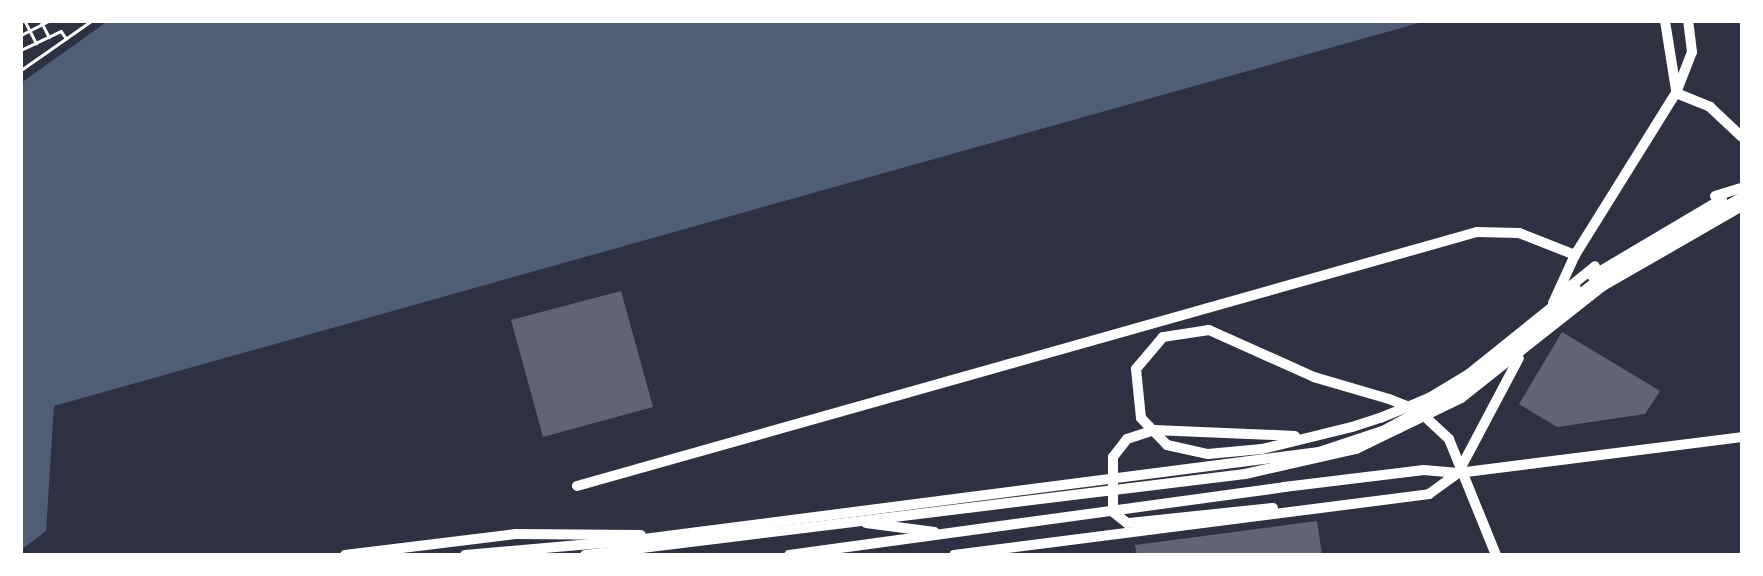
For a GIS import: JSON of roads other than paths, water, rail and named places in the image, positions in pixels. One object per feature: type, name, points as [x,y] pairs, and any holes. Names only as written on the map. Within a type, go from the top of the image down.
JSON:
[{"type":"street","points":[[1665,21],[1676,93]]},
{"type":"street","points":[[954,555],[1429,494],[1458,473],[1575,255],[1676,93],[1692,52],[1688,21]]},
{"type":"street","points":[[1676,93],[1710,107],[1742,136]]},
{"type":"street","points":[[1113,512],[1111,465],[1127,439],[1154,430],[1214,435],[1311,433],[1427,394],[1623,246],[1702,201],[1742,188]]},
{"type":"street","points":[[1496,555],[1458,473],[1449,439],[1432,419],[1297,369],[1231,335],[1186,330],[1146,351],[1136,369],[1135,398],[1152,433],[1195,453],[1262,449],[1380,418],[1469,374],[1627,250],[1706,205],[1742,195]]},
{"type":"street","points":[[465,555],[636,540],[1319,452],[1385,430],[1458,390],[1599,279],[1742,195]]},
{"type":"street","points":[[585,555],[1245,474],[1356,449],[1461,398],[1603,286],[1742,205]]},
{"type":"street","points":[[576,486],[1477,232],[1519,233],[1575,255]]},
{"type":"street","points":[[789,555],[1424,470],[1458,473],[1742,437]]},
{"type":"street","points":[[1113,512],[1128,523],[1250,507],[1306,509]]},
{"type":"street","points":[[345,555],[516,534],[670,537],[857,521],[950,534]]},
{"type":"water","points":[[108,21],[1426,21],[54,406],[46,531],[21,550],[21,83]]}]
